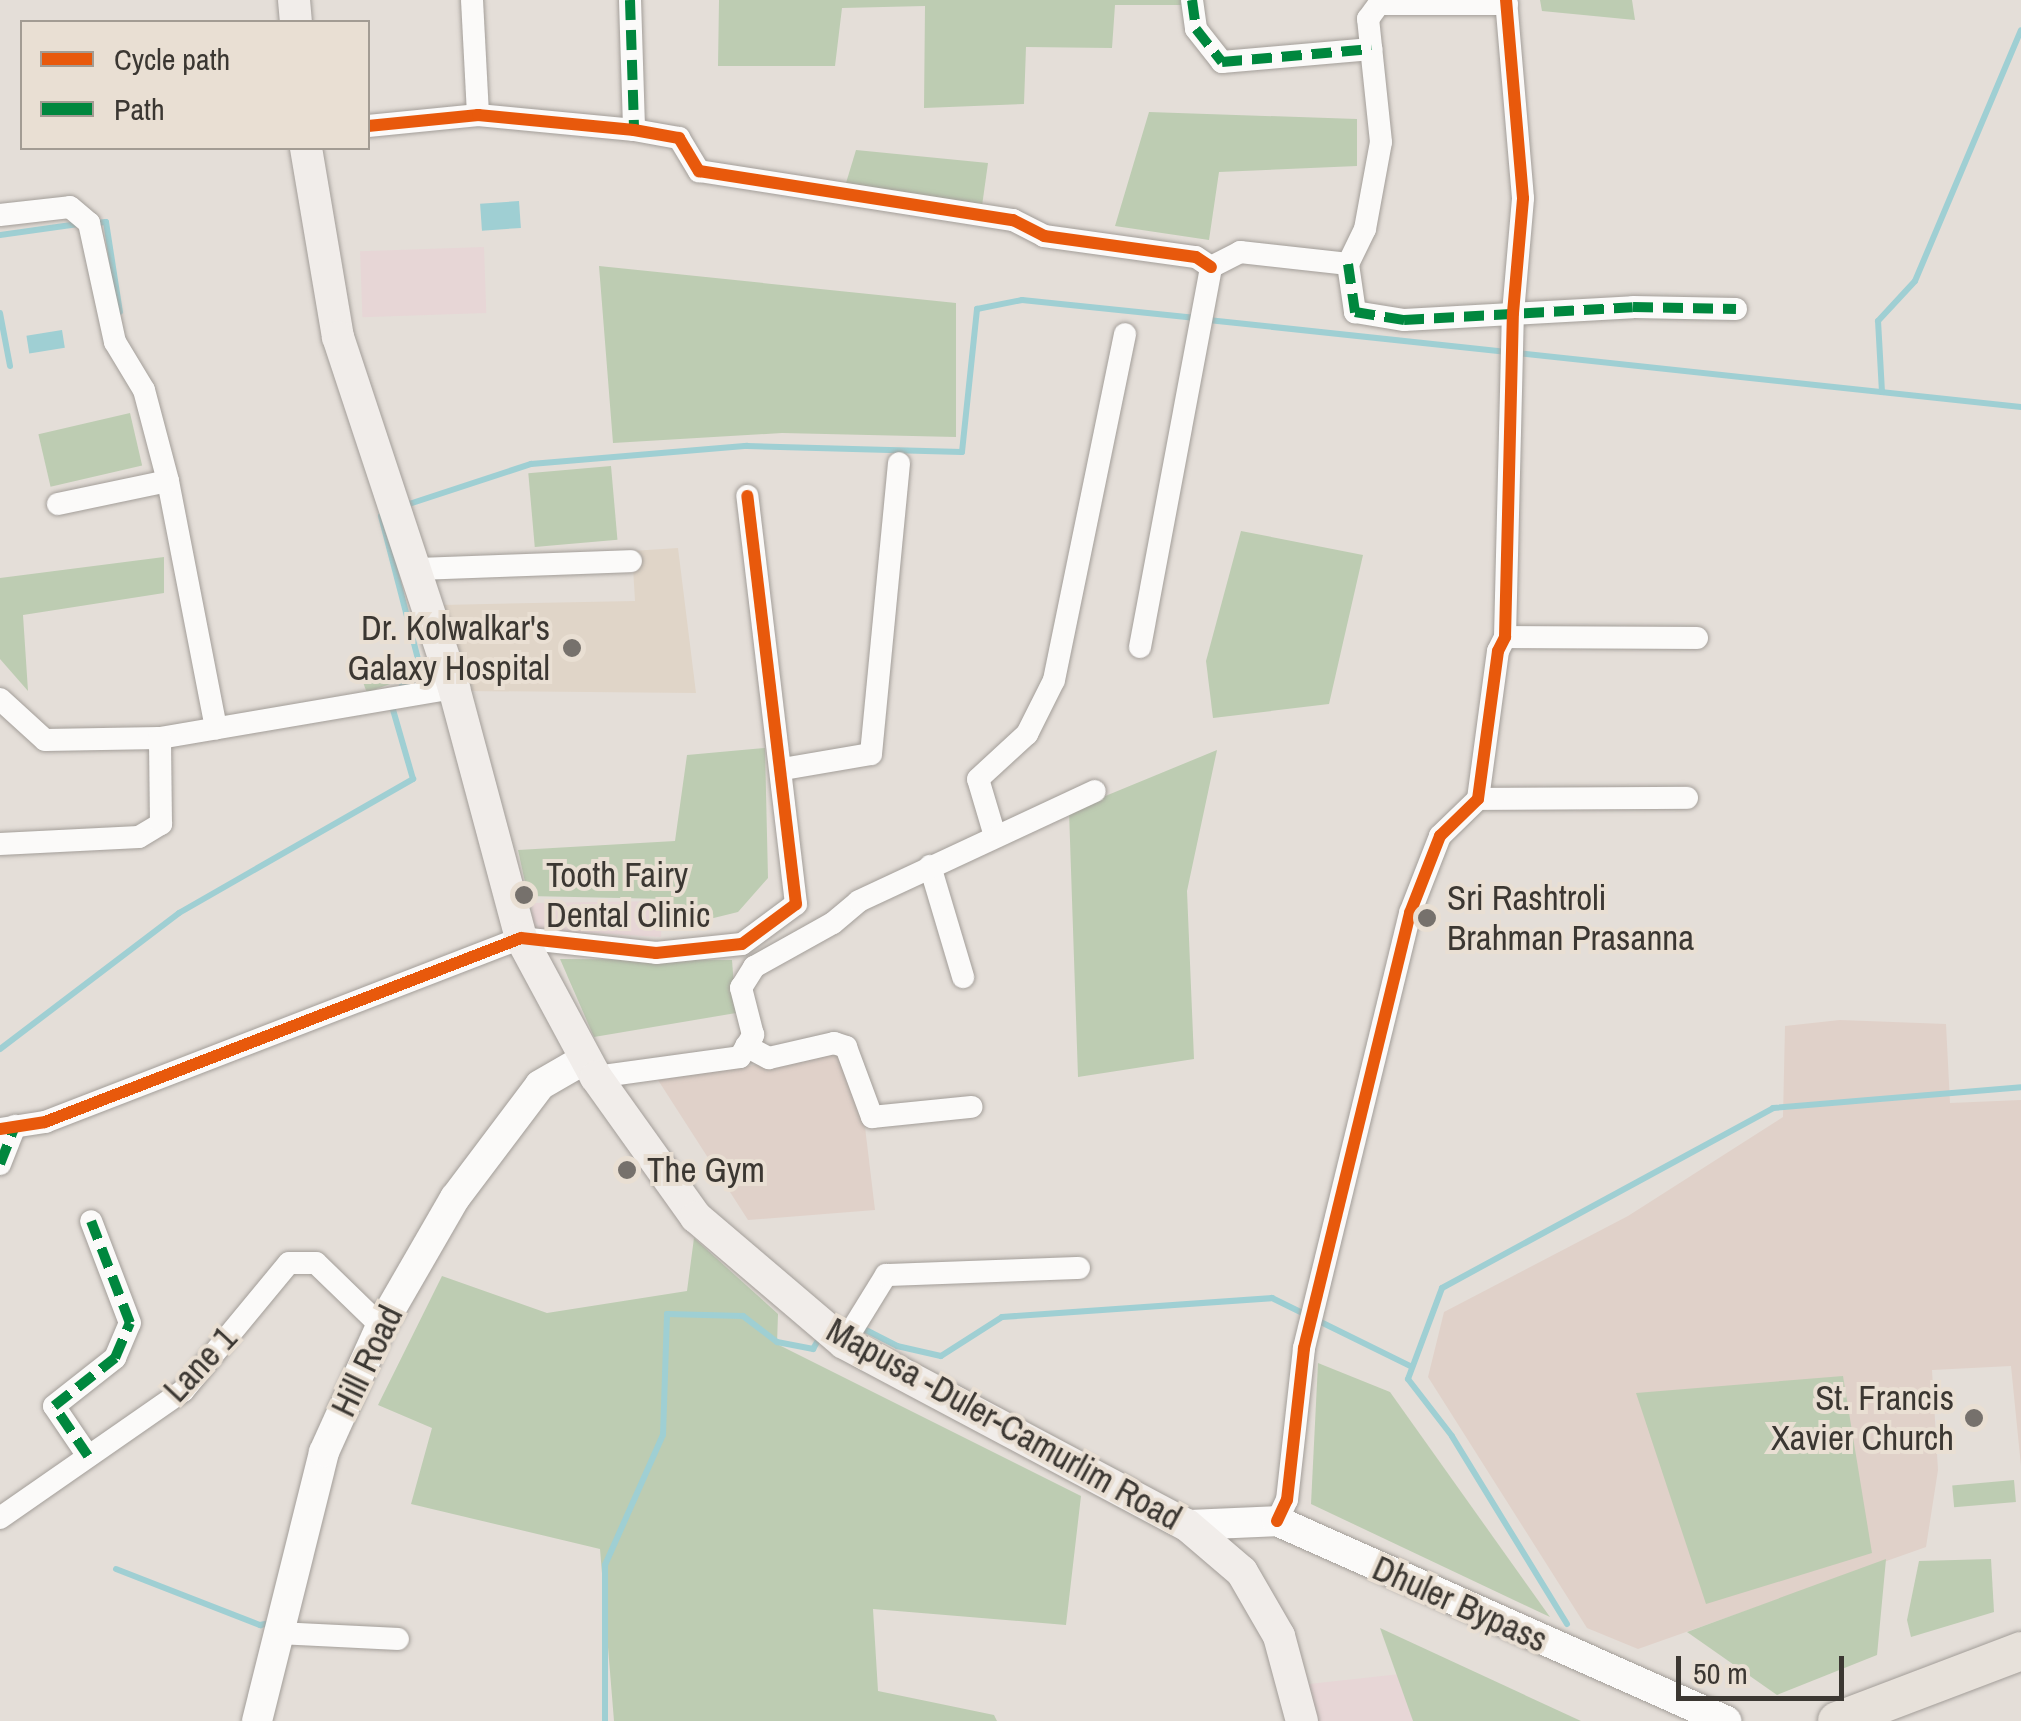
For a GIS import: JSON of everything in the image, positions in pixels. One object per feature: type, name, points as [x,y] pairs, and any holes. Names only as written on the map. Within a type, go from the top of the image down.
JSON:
[{"type":"main road","name":"Mapusa -Duler-Camurlim Road","points":[[306,150],[338,336],[454,688],[521,938],[590,1068],[696,1216],[844,1343],[1187,1525],[1242,1572],[1270,1620],[1302,1721]]},
{"type":"main road","points":[[1837,1721],[2021,1651]]},
{"type":"street","points":[[472,0],[478,115]]},
{"type":"street","points":[[630,0],[634,130]]},
{"type":"street","points":[[1192,0],[1196,28],[1222,62],[1371,49]]},
{"type":"street","points":[[1277,1521],[1286,1500],[1304,1348],[1410,913],[1440,836],[1478,799],[1498,651],[1506,638],[1512,313],[1523,198],[1506,2],[1378,4],[1368,18],[1381,142],[1365,230],[1348,264],[1354,312],[1404,320],[1512,313],[1736,309]]},
{"type":"street","points":[[370,126],[478,115],[634,130],[679,138],[698,170],[1013,220],[1044,236],[1196,257],[1211,266]]},
{"type":"street","points":[[0,215],[70,207],[90,223],[115,342],[144,390],[168,482],[216,728]]},
{"type":"street","points":[[1211,266],[1240,252],[1348,264]]},
{"type":"street","points":[[1140,647],[1211,266]]},
{"type":"street","points":[[995,836],[978,779],[1027,734],[1054,680],[1124,334]]},
{"type":"street","points":[[783,769],[871,754],[899,464]]},
{"type":"street","points":[[58,504],[168,482]]},
{"type":"street","points":[[0,1164],[8,1127],[45,1122],[521,938],[656,953],[742,944],[796,904],[783,769],[747,496]]},
{"type":"street","points":[[415,569],[631,560]]},
{"type":"street","points":[[1506,638],[1697,638]]},
{"type":"street","points":[[0,699],[44,740],[160,738],[454,688]]},
{"type":"street","points":[[0,844],[139,837],[161,824],[160,738]]},
{"type":"street","points":[[590,1068],[740,1056],[753,1035],[741,988],[754,967],[930,866],[1096,791]]},
{"type":"street","points":[[1478,799],[1687,798]]},
{"type":"street","points":[[930,866],[964,978]]},
{"type":"street","points":[[746,1046],[770,1058],[834,1043],[846,1046],[872,1116],[971,1107]]},
{"type":"street","name":"Hill Road","points":[[257,1721],[324,1452],[381,1326],[455,1198],[530,1099],[590,1068]]},
{"type":"street","points":[[88,1456],[54,1406],[116,1358],[130,1323],[91,1221]]},
{"type":"street","name":"Lane 1","points":[[0,1518],[182,1391],[289,1262],[316,1262],[381,1326]]},
{"type":"street","points":[[844,1343],[886,1275],[1078,1268]]},
{"type":"street","name":"Dhuler Bypass","points":[[1187,1525],[1277,1521],[1727,1721]]},
{"type":"street","points":[[279,1633],[398,1639]]},
{"type":"shaded area","points":[[484,247],[486,313],[362,317],[360,251]]},
{"type":"shaded area","name":"Dr. Kolwalkar's Galaxy Hospital","points":[[678,548],[696,693],[465,691],[441,605],[635,601],[632,551]]},
{"type":"shaded area","points":[[663,901],[661,937],[534,930],[531,903]]},
{"type":"shaded area","points":[[1840,1020],[1946,1024],[1950,1103],[2021,1100],[2021,1466],[2011,1366],[1932,1370],[1938,1470],[1926,1547],[1638,1649],[1587,1628],[1428,1377],[1444,1312],[1628,1216],[1783,1117],[1785,1026]]},
{"type":"shaded area","points":[[837,1052],[865,1127],[875,1210],[748,1220],[658,1080]]},
{"type":"shaded area","points":[[1400,1674],[1413,1721],[1310,1721],[1300,1685]]},
{"type":"green space","points":[[719,0],[1195,0],[1195,5],[1115,5],[1112,48],[1026,47],[1024,104],[924,108],[925,6],[842,8],[835,66],[718,66]]},
{"type":"green space","points":[[1540,0],[1632,0],[1635,20],[1542,11]]},
{"type":"green space","points":[[1149,112],[1357,119],[1357,166],[1219,172],[1209,240],[1115,226]]},
{"type":"green space","points":[[856,150],[988,163],[982,206],[846,183]]},
{"type":"green space","points":[[599,266],[956,303],[956,437],[782,433],[613,443]]},
{"type":"green space","points":[[130,413],[142,466],[51,487],[38,434]]},
{"type":"green space","points":[[611,466],[617,540],[535,547],[528,473]]},
{"type":"green space","points":[[1241,531],[1363,555],[1329,704],[1213,718],[1206,661]]},
{"type":"green space","points":[[164,557],[164,593],[23,615],[28,691],[0,659],[0,578]]},
{"type":"green space","points":[[406,657],[413,676],[367,693],[360,674]]},
{"type":"green space","points":[[765,748],[768,878],[738,912],[669,929],[667,899],[528,896],[518,850],[675,841],[687,755]]},
{"type":"green space","points":[[1217,750],[1187,891],[1194,1059],[1078,1077],[1069,811]]},
{"type":"green space","points":[[560,959],[732,960],[736,1013],[594,1037]]},
{"type":"green space","points":[[694,1238],[778,1314],[777,1344],[1081,1496],[1066,1625],[873,1609],[878,1691],[994,1715],[997,1721],[614,1721],[600,1549],[411,1504],[432,1428],[378,1405],[442,1276],[547,1313],[687,1291]]},
{"type":"green space","points":[[1318,1363],[1390,1392],[1550,1617],[1311,1504]]},
{"type":"green space","points":[[1843,1376],[1872,1553],[1706,1604],[1636,1393]]},
{"type":"green space","points":[[2014,1480],[2016,1502],[1954,1507],[1952,1485]]},
{"type":"green space","points":[[1886,1559],[1877,1655],[1777,1695],[1687,1632]]},
{"type":"green space","points":[[1991,1559],[1994,1612],[1911,1637],[1907,1620],[1919,1561]]},
{"type":"green space","points":[[1380,1628],[1581,1721],[1413,1721]]},
{"type":"water","points":[[519,201],[521,228],[482,231],[480,204]]},
{"type":"water","points":[[62,330],[65,348],[29,353],[26,336]]},
{"type":"waterway","points":[[1882,392],[1878,321],[1915,281],[2021,30]]},
{"type":"waterway","points":[[95,223],[106,222],[120,312]]},
{"type":"waterway","points":[[0,235],[78,224]]},
{"type":"waterway","points":[[403,506],[531,464],[747,446],[962,452],[977,309],[1022,300],[1196,318]]},
{"type":"waterway","points":[[0,313],[10,366]]},
{"type":"waterway","points":[[1208,320],[2021,407]]},
{"type":"waterway","points":[[381,516],[422,674],[402,686]]},
{"type":"waterway","points":[[0,1049],[179,913],[413,779],[391,703]]},
{"type":"waterway","points":[[1567,1624],[1452,1436],[1408,1379],[1442,1288],[1773,1108],[2021,1087]]},
{"type":"waterway","points":[[862,1328],[897,1346],[941,1356],[1002,1317],[1272,1298],[1412,1367]]},
{"type":"waterway","points":[[605,1721],[605,1565],[663,1435],[667,1314],[743,1316],[777,1342],[813,1349],[820,1337]]},
{"type":"waterway","points":[[116,1569],[260,1625],[274,1622]]},
{"type":"marked path","points":[[630,0],[634,130]]},
{"type":"marked path","points":[[1192,0],[1196,29],[1222,62],[1371,49]]},
{"type":"marked path","points":[[1348,264],[1355,312],[1404,320],[1633,307],[1736,309]]},
{"type":"marked path","points":[[0,1164],[15,1126]]},
{"type":"marked path","points":[[88,1456],[54,1406],[115,1358],[130,1323],[91,1221]]},
{"type":"cycle path","points":[[1277,1521],[1287,1500],[1304,1348],[1410,913],[1440,836],[1478,799],[1498,651],[1505,637],[1513,313],[1523,198],[1506,0]]},
{"type":"cycle path","points":[[370,126],[478,115],[634,130],[679,138],[699,171],[1013,220],[1044,236],[1196,257],[1211,267]]},
{"type":"cycle path","points":[[0,1129],[45,1122],[521,938],[656,953],[742,944],[796,904],[747,496]]},
{"type":"place","name":"Dr. Kolwalkar's Galaxy Hospital","points":[[572,648]]},
{"type":"place","name":"Tooth Fairy Dental Clinic","points":[[524,895]]},
{"type":"place","name":"Sri Rashtroli Brahman Prasanna","points":[[1427,918]]},
{"type":"place","name":"The Gym","points":[[627,1170]]},
{"type":"place","name":"St. Francis Xavier Church","points":[[1974,1418]]}]
